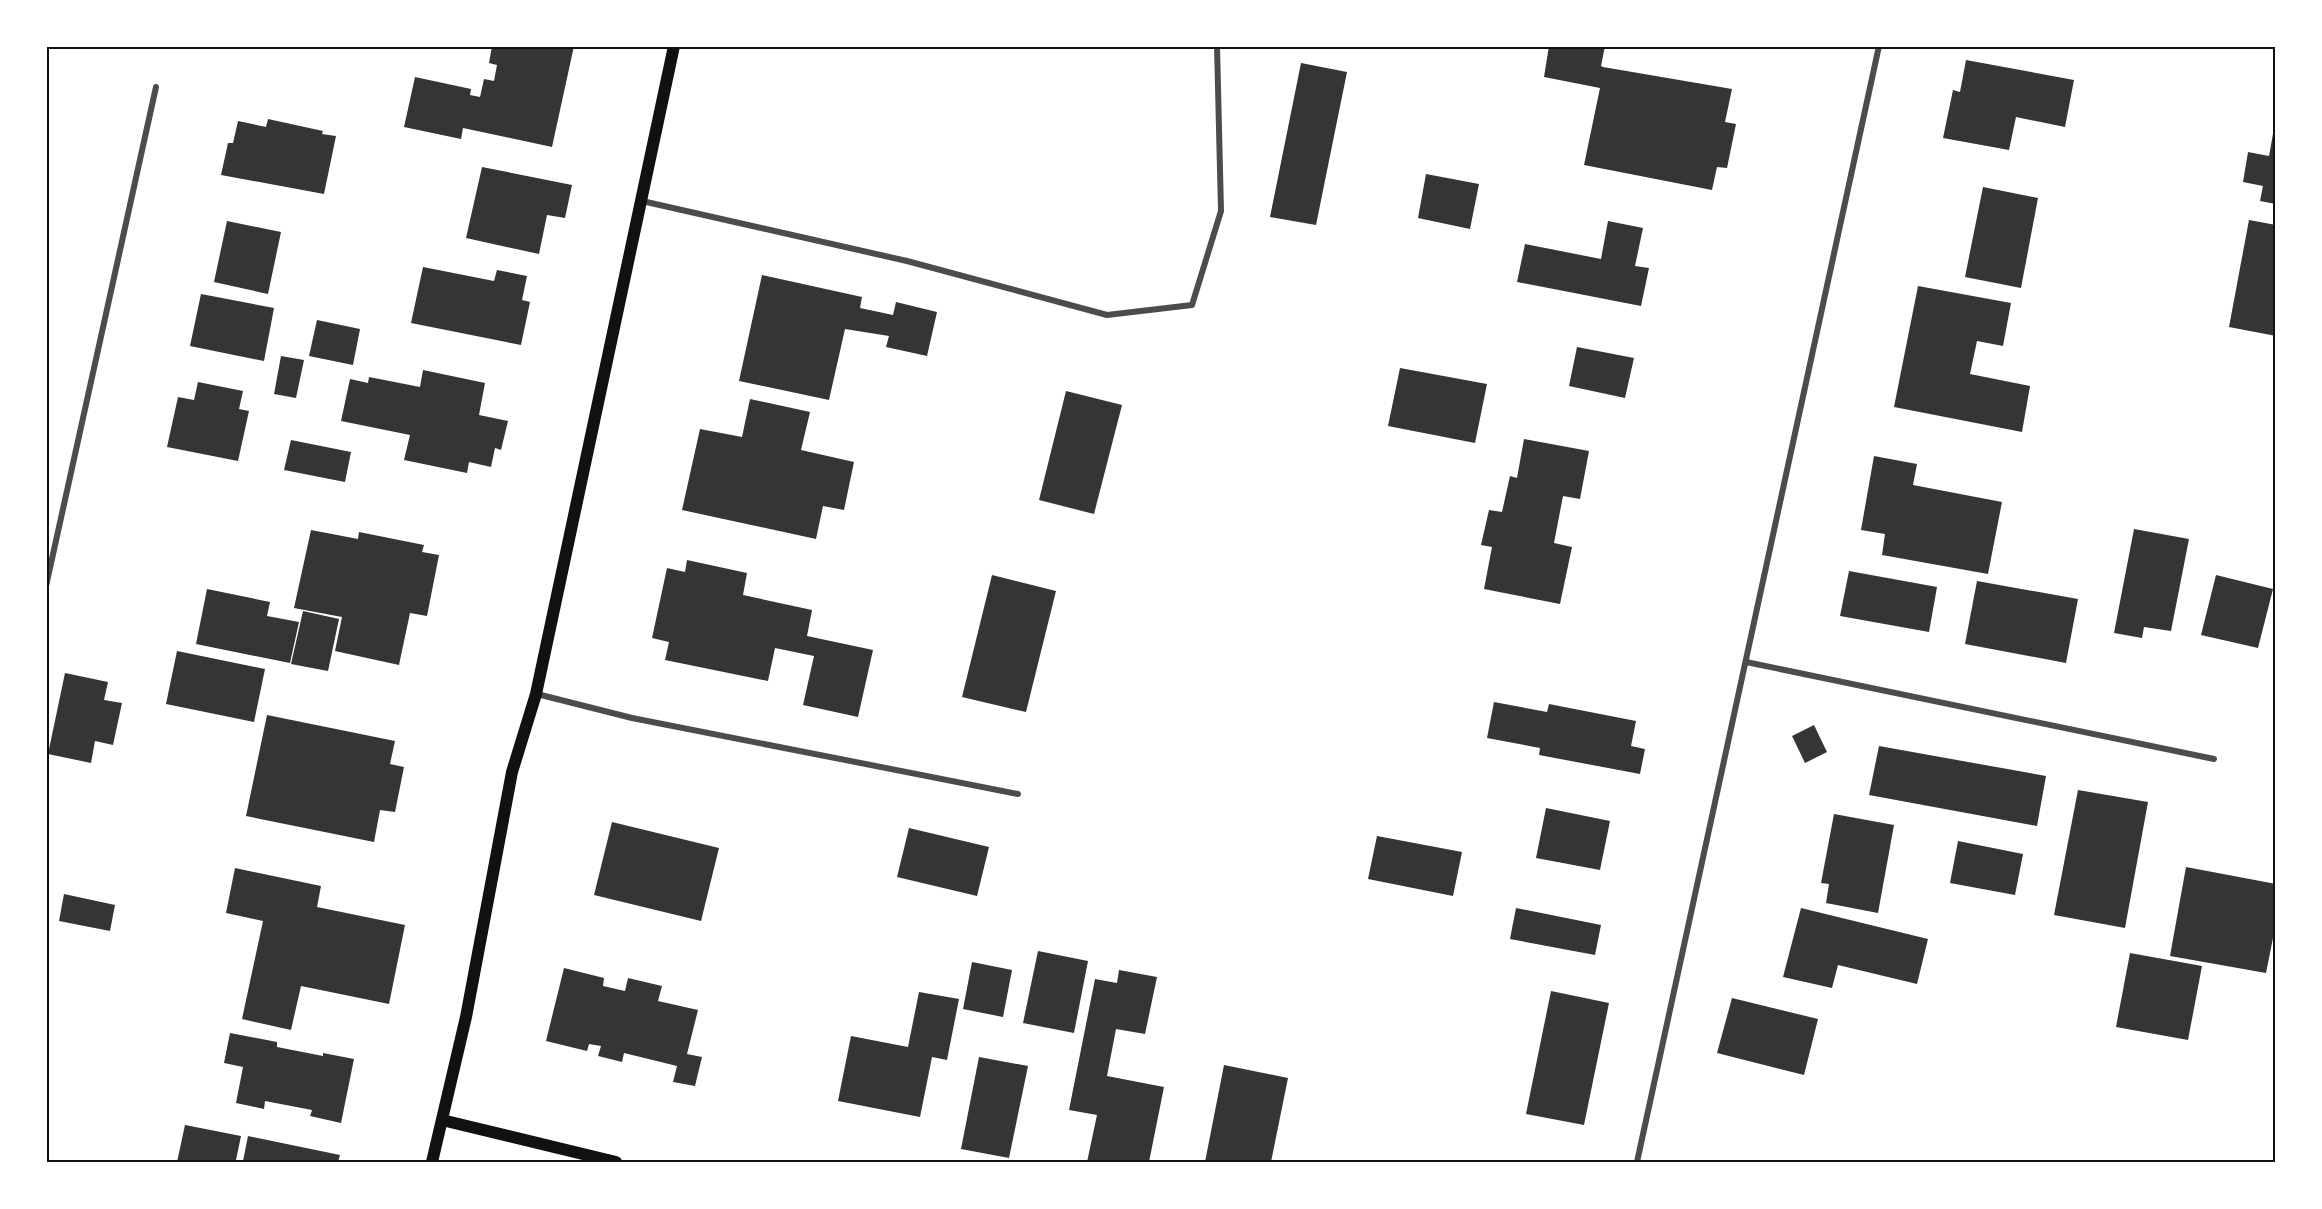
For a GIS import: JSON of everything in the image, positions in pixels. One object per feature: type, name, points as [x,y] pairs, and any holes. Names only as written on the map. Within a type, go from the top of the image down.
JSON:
[{"type":"main road","points":[[432,1162],[466,1017],[512,772],[536,694],[674,46]]},
{"type":"main road","points":[[441,1120],[616,1162]]},
{"type":"street","points":[[642,201],[907,261],[1107,315],[1192,305],[1221,211],[1217,46]]},
{"type":"street","points":[[1637,1162],[1878,46]]},
{"type":"street","points":[[46,586],[156,87]]},
{"type":"street","points":[[1746,662],[2214,759]]},
{"type":"street","points":[[536,694],[632,718],[1018,794]]},
{"type":"building","points":[[492,46],[574,46],[552,147],[463,128],[461,139],[404,127],[415,77],[471,89],[470,95],[480,97],[484,79],[494,81],[497,65],[489,63]]},
{"type":"building","points":[[1549,46],[1605,46],[1601,66],[1603,67],[1732,89],[1725,122],[1736,124],[1727,168],[1717,167],[1712,190],[1584,165],[1600,88],[1544,77]]},
{"type":"building","points":[[1966,60],[2074,80],[2065,127],[2016,117],[2009,150],[1943,138],[1953,90],[1960,92]]},
{"type":"building","points":[[1301,63],[1347,72],[1316,225],[1270,217]]},
{"type":"building","points":[[268,119],[336,136],[324,194],[221,175],[228,143],[233,143],[238,121],[266,127]]},
{"type":"building","points":[[2274,128],[2276,128],[2276,204],[2260,201],[2263,186],[2243,182],[2248,152],[2269,156]]},
{"type":"building","points":[[482,167],[572,185],[565,218],[547,215],[539,254],[466,238]]},
{"type":"building","points":[[1426,174],[1479,184],[1470,229],[1418,218]]},
{"type":"building","points":[[1983,187],[2038,198],[2021,288],[1965,277]]},
{"type":"building","points":[[2249,220],[2276,225],[2276,336],[2229,327]]},
{"type":"building","points":[[227,221],[281,232],[268,294],[214,282]]},
{"type":"building","points":[[1608,221],[1643,228],[1635,266],[1649,268],[1641,306],[1517,282],[1525,244],[1601,259]]},
{"type":"building","points":[[423,267],[494,281],[497,270],[527,276],[522,300],[530,302],[521,345],[411,323]]},
{"type":"building","points":[[762,275],[862,297],[860,308],[893,315],[896,302],[937,312],[927,356],[886,347],[889,336],[845,329],[829,400],[739,381]]},
{"type":"building","points":[[1918,286],[2011,303],[2003,346],[1977,341],[1970,374],[2030,386],[2022,432],[1894,407]]},
{"type":"building","points":[[201,294],[274,308],[264,361],[190,346]]},
{"type":"building","points":[[317,320],[360,329],[353,365],[309,356]]},
{"type":"building","points":[[1577,347],[1634,358],[1625,398],[1569,386]]},
{"type":"building","points":[[281,356],[304,360],[296,398],[274,394]]},
{"type":"building","points":[[1400,368],[1487,384],[1475,443],[1388,426]]},
{"type":"building","points":[[423,370],[485,383],[479,415],[508,421],[501,450],[495,448],[491,467],[469,462],[467,473],[404,460],[410,435],[341,421],[350,379],[368,383],[369,377],[420,387]]},
{"type":"building","points":[[198,382],[243,391],[239,409],[249,411],[238,461],[167,447],[178,397],[194,400]]},
{"type":"building","points":[[1066,391],[1122,405],[1094,514],[1039,500]]},
{"type":"building","points":[[750,399],[810,412],[801,450],[854,462],[844,510],[823,506],[816,539],[682,510],[700,429],[742,437]]},
{"type":"building","points":[[1524,439],[1589,451],[1580,499],[1563,496],[1554,543],[1572,547],[1560,604],[1484,589],[1492,547],[1481,545],[1489,510],[1502,512],[1510,476],[1517,478]]},
{"type":"building","points":[[291,440],[351,452],[345,482],[284,470]]},
{"type":"building","points":[[1874,456],[1917,464],[1913,485],[2002,502],[1988,574],[1882,555],[1885,534],[1861,530]]},
{"type":"building","points":[[2134,529],[2189,539],[2171,631],[2144,627],[2142,638],[2114,633]]},
{"type":"building","points":[[311,530],[358,539],[359,532],[424,545],[422,552],[439,555],[427,616],[410,613],[399,665],[335,651],[342,617],[294,608]]},
{"type":"building","points":[[687,560],[747,573],[743,595],[812,610],[807,636],[873,650],[858,717],[803,705],[814,656],[775,648],[768,681],[665,660],[669,642],[652,638],[667,568],[685,572]]},
{"type":"building","points":[[1849,571],[1937,587],[1929,632],[1840,616]]},
{"type":"building","points":[[992,575],[1056,591],[1026,712],[962,697]]},
{"type":"building","points":[[2216,575],[2273,589],[2258,648],[2201,635]]},
{"type":"building","points":[[1977,581],[2078,599],[2066,663],[1965,644]]},
{"type":"building","points":[[207,589],[270,602],[267,616],[299,622],[290,663],[196,644]]},
{"type":"building","points":[[303,611],[339,619],[328,671],[291,664]]},
{"type":"building","points":[[177,651],[265,669],[254,722],[166,704]]},
{"type":"building","points":[[65,673],[108,682],[104,700],[122,703],[113,745],[95,741],[91,763],[48,754]]},
{"type":"building","points":[[1494,702],[1547,712],[1549,704],[1636,721],[1631,746],[1645,749],[1640,774],[1539,755],[1540,748],[1487,738]]},
{"type":"building","points":[[267,715],[395,741],[390,764],[404,767],[395,812],[380,810],[374,842],[246,816]]},
{"type":"building","points":[[1814,725],[1827,752],[1805,763],[1792,736]]},
{"type":"building","points":[[1879,746],[2046,776],[2037,826],[1869,795]]},
{"type":"building","points":[[2078,790],[2148,802],[2125,928],[2054,915]]},
{"type":"building","points":[[1546,808],[1610,821],[1600,870],[1536,858]]},
{"type":"building","points":[[1834,814],[1894,825],[1878,913],[1826,903],[1829,884],[1821,883]]},
{"type":"building","points":[[612,822],[719,848],[701,921],[594,895]]},
{"type":"building","points":[[909,828],[989,847],[977,896],[897,877]]},
{"type":"building","points":[[1377,836],[1462,852],[1453,896],[1368,879]]},
{"type":"building","points":[[1958,841],[2023,854],[2015,895],[1950,883]]},
{"type":"building","points":[[2186,867],[2276,884],[2276,923],[2266,973],[2170,956]]},
{"type":"building","points":[[235,868],[321,886],[317,907],[405,925],[389,1004],[301,986],[291,1030],[242,1019],[263,921],[226,913]]},
{"type":"building","points":[[64,894],[115,905],[110,931],[59,921]]},
{"type":"building","points":[[1516,908],[1601,925],[1595,955],[1510,939]]},
{"type":"building","points":[[1801,908],[1928,939],[1917,984],[1838,965],[1832,988],[1783,977]]},
{"type":"building","points":[[1038,951],[1088,961],[1074,1033],[1023,1023]]},
{"type":"building","points":[[2130,953],[2202,966],[2188,1040],[2116,1027]]},
{"type":"building","points":[[972,962],[1012,970],[1003,1017],[963,1009]]},
{"type":"building","points":[[564,968],[604,978],[603,986],[625,991],[628,978],[662,986],[658,1001],[698,1010],[687,1054],[702,1057],[695,1086],[673,1082],[677,1066],[624,1053],[622,1062],[598,1056],[601,1046],[589,1044],[587,1051],[546,1041]]},
{"type":"building","points":[[1119,970],[1157,977],[1145,1034],[1116,1029],[1107,1076],[1164,1087],[1149,1162],[1087,1162],[1097,1115],[1069,1110],[1095,979],[1117,983]]},
{"type":"building","points":[[1551,991],[1609,1003],[1584,1125],[1526,1114]]},
{"type":"building","points":[[919,992],[959,999],[947,1060],[932,1057],[920,1117],[838,1101],[851,1036],[908,1047]]},
{"type":"building","points":[[1732,998],[1818,1019],[1804,1075],[1717,1053]]},
{"type":"building","points":[[230,1033],[277,1042],[277,1047],[323,1056],[323,1053],[354,1059],[341,1123],[310,1116],[312,1110],[265,1101],[264,1109],[236,1103],[243,1067],[224,1063]]},
{"type":"building","points":[[979,1057],[1028,1066],[1009,1158],[961,1149]]},
{"type":"building","points":[[1224,1065],[1288,1078],[1271,1162],[1205,1162]]},
{"type":"building","points":[[185,1125],[241,1136],[236,1160],[243,1161],[248,1136],[340,1155],[338,1162],[177,1162]]}]
